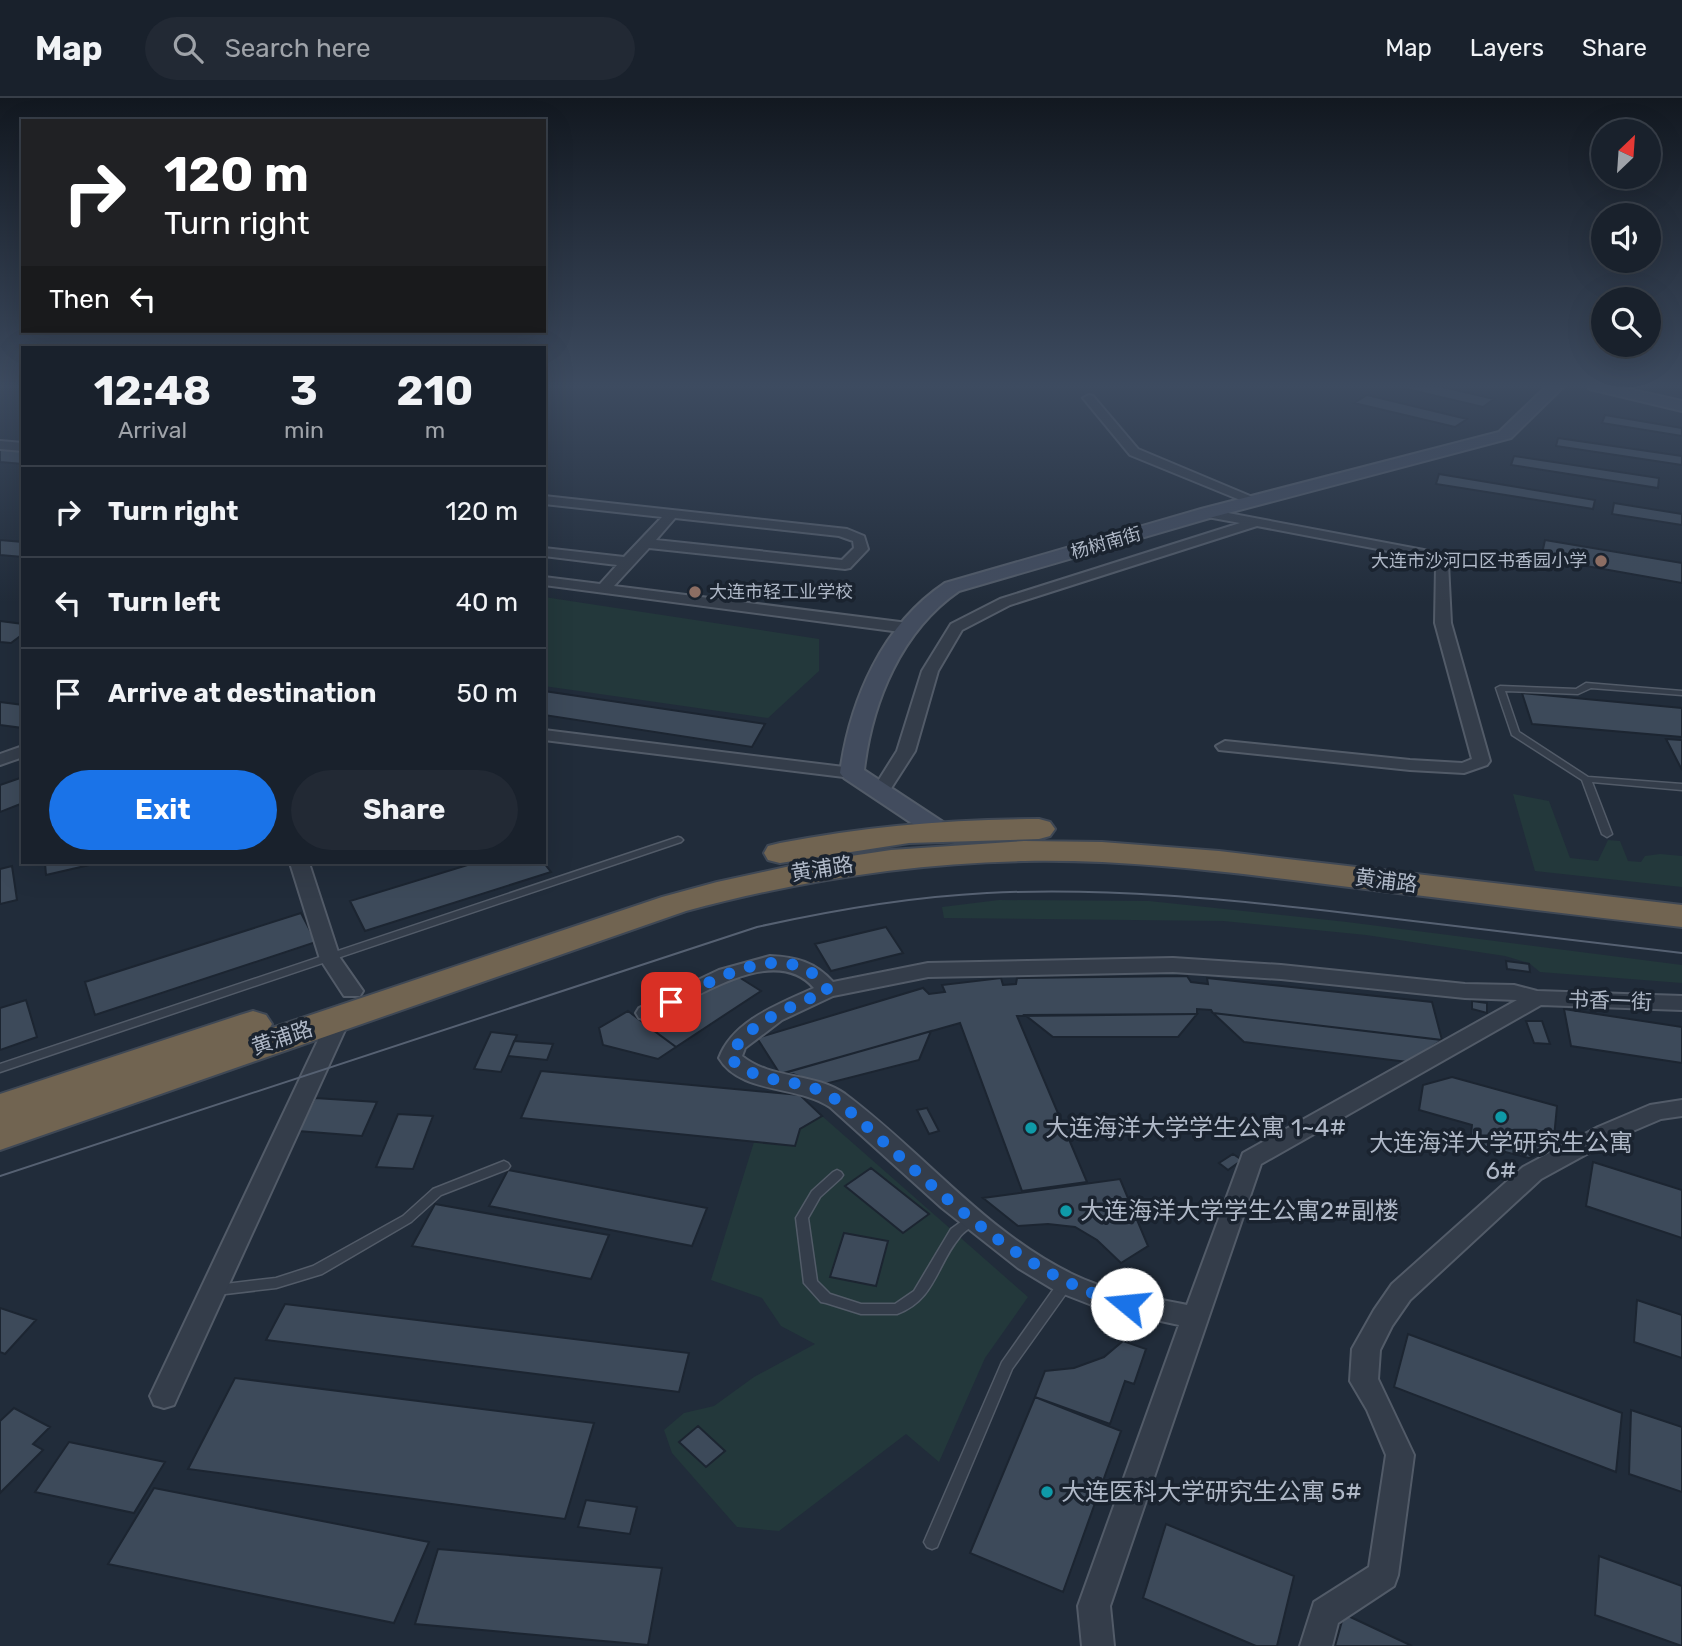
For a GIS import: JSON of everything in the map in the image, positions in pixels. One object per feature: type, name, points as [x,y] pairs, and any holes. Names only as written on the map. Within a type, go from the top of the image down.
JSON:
[{"type":"highway","name":"黄浦路","points":[[0,1135],[346,1005],[749,860],[854,839],[940,831],[1028,829],[1150,835],[1682,895]]},
{"type":"highway","name":"黄浦路","points":[[0,1109],[674,904],[726,889],[826,867],[936,855],[1023,851],[1151,855],[1682,916]]},
{"type":"street","points":[[1149,458],[1255,501]]},
{"type":"street","name":"杨树南街","points":[[852,773],[861,716],[872,688],[916,614],[929,601],[952,587],[1207,513],[1417,458]]},
{"type":"street","points":[[546,499],[842,532],[859,539],[861,549],[845,565],[645,543]]},
{"type":"street","points":[[1207,513],[1429,555],[1443,566],[1443,623],[1481,761],[1464,768],[1226,747]]},
{"type":"street","points":[[603,589],[671,514]]},
{"type":"street","points":[[884,786],[906,751],[930,671],[956,627],[1005,602],[1256,522]]},
{"type":"street","points":[[546,552],[628,562]]},
{"type":"street","points":[[546,581],[908,628]]},
{"type":"street","points":[[546,735],[852,773],[940,831]]},
{"type":"street","points":[[0,760],[21,752]]},
{"type":"street","points":[[164,1396],[346,1005],[299,864]]},
{"type":"street","points":[[647,1013],[736,969],[765,964],[788,964],[809,971],[828,990]]},
{"type":"street","name":"书香一街","points":[[974,1218],[838,1101],[820,1090],[763,1079],[738,1067],[730,1058],[735,1044],[765,1021],[828,990],[928,970],[1173,965],[1281,972],[1465,991],[1514,992],[1537,998],[1682,1003]]},
{"type":"street","points":[[1098,1646],[1094,1606],[1251,1160],[1537,998]]},
{"type":"street","points":[[1317,1646],[1325,1612],[1383,1575],[1400,1455],[1378,1404],[1364,1381],[1366,1349],[1401,1292],[1436,1263],[1485,1213],[1532,1172],[1606,1133],[1658,1111],[1682,1108]]},
{"type":"street","points":[[974,1218],[1027,1261],[1065,1283],[1106,1299],[1196,1318]]},
{"type":"lane","points":[[1682,692],[1590,685],[1578,692],[1500,688],[1516,733],[1586,779],[1682,787]]},
{"type":"lane","points":[[1586,779],[1607,834]]},
{"type":"lane","points":[[0,1068],[678,840]]},
{"type":"lane","points":[[213,1291],[276,1283],[317,1270],[407,1219],[437,1192],[505,1166]]},
{"type":"lane","points":[[838,1175],[816,1194],[802,1217],[811,1283],[826,1298],[861,1309],[897,1309],[919,1295],[955,1233],[974,1218]]},
{"type":"lane","points":[[932,1542],[1007,1366],[1065,1283]]},
{"type":"green space","points":[[546,597],[819,639],[819,671],[768,718],[546,686]]},
{"type":"green space","points":[[1513,794],[1549,801],[1570,858],[1598,861],[1608,840],[1620,841],[1628,861],[1641,862],[1645,856],[1660,854],[1682,856],[1682,887],[1535,871]]},
{"type":"green space","points":[[999,900],[1149,901],[1347,922],[1682,965],[1682,983],[1540,972],[1529,963],[1505,956],[1366,935],[1223,921],[944,918],[942,907]]},
{"type":"green space","points":[[822,1116],[1028,1297],[985,1358],[939,1462],[906,1434],[779,1531],[737,1527],[672,1453],[664,1430],[684,1413],[714,1406],[754,1377],[815,1344],[781,1326],[762,1298],[711,1280],[754,1142],[795,1146],[800,1129]]},
{"type":"building","points":[[0,458],[21,458],[21,464],[0,462]]},
{"type":"building","points":[[1513,458],[1529,458],[1659,478],[1658,488],[1511,465]]},
{"type":"building","points":[[1637,458],[1682,458],[1682,465]]},
{"type":"building","points":[[1439,474],[1595,500],[1593,509],[1436,484]]},
{"type":"building","points":[[1614,503],[1682,514],[1682,525],[1612,514]]},
{"type":"building","points":[[0,540],[21,542],[21,557],[0,555]]},
{"type":"building","points":[[1545,540],[1682,563],[1682,583],[1541,558]]},
{"type":"building","points":[[0,621],[21,624],[21,636],[11,643],[0,642]]},
{"type":"building","points":[[546,691],[765,724],[752,747],[546,715]]},
{"type":"building","points":[[1522,693],[1682,708],[1682,737],[1532,724]]},
{"type":"building","points":[[0,702],[21,705],[21,728],[0,725]]},
{"type":"building","points":[[1666,739],[1682,740],[1682,770]]},
{"type":"building","points":[[21,778],[21,804],[0,812],[0,785]]},
{"type":"building","points":[[45,864],[94,864],[46,875]]},
{"type":"building","points":[[471,864],[545,864],[551,872],[365,931],[350,901]]},
{"type":"building","points":[[12,866],[17,900],[0,904],[0,869]]},
{"type":"building","points":[[301,913],[316,942],[95,1015],[85,982]]},
{"type":"building","points":[[886,927],[903,953],[831,971],[815,944]]},
{"type":"building","points":[[1506,961],[1529,964],[1530,972],[1507,969]]},
{"type":"building","points":[[734,974],[761,991],[676,1047],[649,1027]]},
{"type":"building","name":"大连海洋大学学生公寓 1~4#","points":[[1187,976],[1191,982],[1208,984],[1207,978],[1432,1002],[1442,1040],[1197,1009],[1197,1014],[1017,1016],[1087,1182],[1022,1191],[960,1023],[780,1074],[757,1038],[923,988],[929,994],[945,992],[942,985],[1001,978],[1003,985],[1016,984],[1017,978]]},
{"type":"building","points":[[26,1000],[37,1037],[0,1050],[0,1008]]},
{"type":"building","points":[[1472,1001],[1487,1003],[1487,1013],[1472,1009]]},
{"type":"building","points":[[1564,1009],[1682,1027],[1682,1063],[1571,1046]]},
{"type":"building","points":[[628,1011],[676,1047],[658,1059],[603,1045],[599,1028]]},
{"type":"building","points":[[1213,1013],[1442,1040],[1408,1062],[1244,1042]]},
{"type":"building","points":[[1197,1014],[1178,1037],[1053,1037],[1025,1015]]},
{"type":"building","points":[[1526,1021],[1542,1021],[1550,1044],[1534,1043]]},
{"type":"building","points":[[931,1031],[919,1060],[821,1085],[788,1072]]},
{"type":"building","points":[[491,1032],[517,1035],[501,1072],[474,1069]]},
{"type":"building","points":[[514,1041],[553,1044],[547,1060],[508,1056]]},
{"type":"building","points":[[541,1071],[800,1095],[822,1116],[800,1129],[795,1146],[521,1118]]},
{"type":"building","name":"大连海洋大学研究生公寓 6#","points":[[1452,1077],[1557,1106],[1553,1148],[1529,1158],[1470,1143],[1472,1125],[1419,1110],[1423,1085]]},
{"type":"building","points":[[315,1098],[377,1102],[362,1136],[298,1131]]},
{"type":"building","points":[[927,1108],[939,1131],[929,1134],[917,1110]]},
{"type":"building","points":[[398,1114],[433,1116],[413,1169],[376,1167]]},
{"type":"building","points":[[1233,1154],[1242,1160],[1228,1170],[1219,1163]]},
{"type":"building","points":[[1593,1162],[1682,1190],[1682,1238],[1586,1206]]},
{"type":"building","points":[[871,1168],[929,1214],[903,1233],[845,1186]]},
{"type":"building","points":[[508,1170],[707,1208],[692,1246],[489,1206]]},
{"type":"building","name":"大连海洋大学学生公寓2#副楼","points":[[1120,1179],[1148,1246],[1121,1263],[1097,1240],[1075,1227],[1048,1224],[1018,1226],[983,1198]]},
{"type":"building","points":[[435,1204],[609,1235],[591,1279],[412,1246]]},
{"type":"building","points":[[844,1233],[888,1241],[876,1286],[830,1277]]},
{"type":"building","points":[[1637,1300],[1682,1315],[1682,1358],[1634,1342]]},
{"type":"building","points":[[285,1304],[689,1353],[679,1392],[266,1340]]},
{"type":"building","points":[[0,1308],[36,1320],[5,1354],[0,1352]]},
{"type":"building","points":[[1408,1334],[1622,1413],[1616,1472],[1394,1387]]},
{"type":"building","name":"大连医科大学研究生公寓 5#","points":[[1123,1341],[1146,1349],[1134,1384],[1125,1381],[1110,1424],[1035,1397],[1045,1371],[1074,1368],[1104,1357]]},
{"type":"building","points":[[235,1378],[594,1423],[565,1519],[188,1469]]},
{"type":"building","name":"大连医科大学研究生公寓 5#","points":[[1035,1397],[1121,1431],[1063,1592],[970,1553]]},
{"type":"building","points":[[14,1408],[50,1427],[33,1444],[43,1450],[0,1493],[0,1421]]},
{"type":"building","points":[[1631,1410],[1682,1427],[1682,1492],[1629,1474]]},
{"type":"building","points":[[698,1426],[725,1451],[706,1467],[679,1442]]},
{"type":"building","points":[[69,1442],[165,1462],[134,1513],[35,1492]]},
{"type":"building","points":[[154,1488],[429,1542],[394,1623],[108,1564]]},
{"type":"building","points":[[586,1500],[637,1507],[630,1534],[578,1527]]},
{"type":"building","points":[[1166,1524],[1294,1576],[1277,1646],[1256,1646],[1143,1598]]},
{"type":"building","points":[[438,1549],[662,1568],[648,1645],[415,1624]]},
{"type":"building","points":[[1599,1556],[1682,1586],[1682,1646],[1595,1615]]},
{"type":"building","points":[[1344,1614],[1412,1646],[1335,1646]]},
{"type":"tram line","points":[[0,1176],[757,927],[900,901],[987,893],[1122,893],[1301,908],[1682,953]]},
{"type":"place","name":"大连市沙河口区书香园小学","points":[[1601,561]]},
{"type":"place","name":"大连市轻工业学校","points":[[695,592]]},
{"type":"place","name":"大连海洋大学研究生公寓 6#","points":[[1501,1117]]},
{"type":"place","name":"大连海洋大学学生公寓 1~4#","points":[[1031,1128]]},
{"type":"place","name":"大连海洋大学学生公寓2#副楼","points":[[1066,1211]]},
{"type":"place","name":"大连医科大学研究生公寓 5#","points":[[1047,1492]]},
{"type":"route","points":[[671,1002],[736,969],[765,964],[788,964],[809,971],[828,990],[774,1015],[735,1044],[730,1058],[738,1067],[763,1079],[820,1090],[838,1101],[951,1200],[1027,1261],[1065,1283],[1127,1304]]}]
